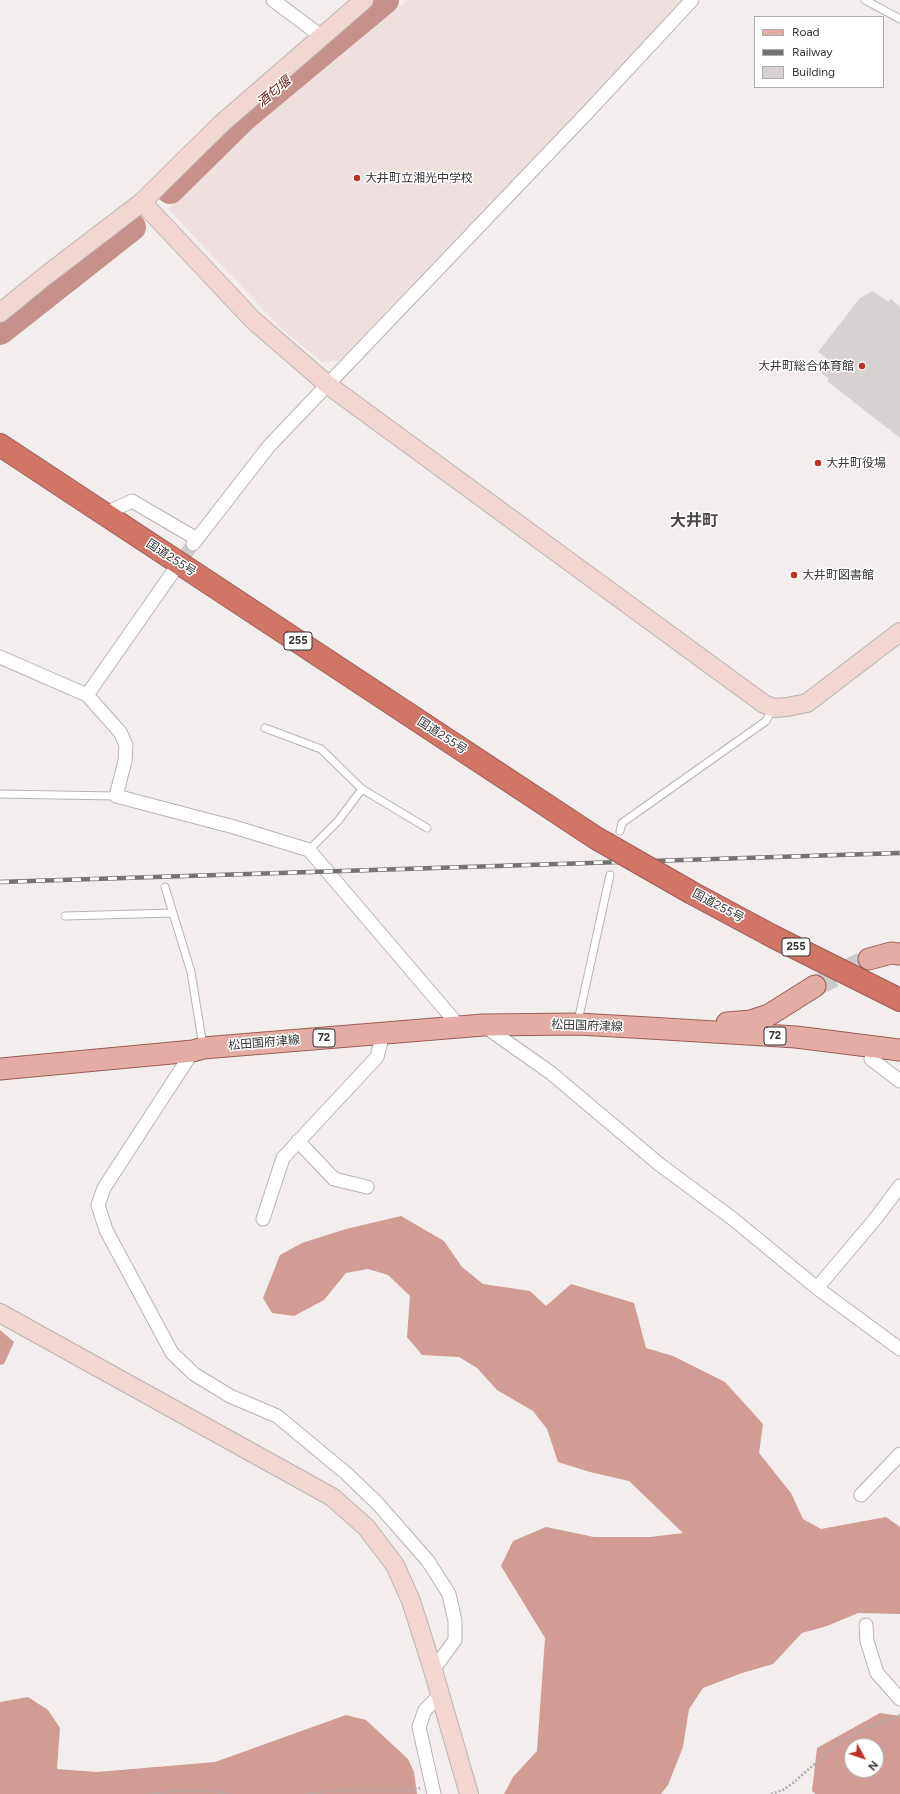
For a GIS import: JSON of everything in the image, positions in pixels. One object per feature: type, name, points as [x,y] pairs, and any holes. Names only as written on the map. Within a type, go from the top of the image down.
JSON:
[{"type":"highway","name":"国道255号","points":[[0,445],[596,838],[692,893],[774,937],[900,1000]]},
{"type":"main road","points":[[869,959],[891,953],[900,954]]},
{"type":"main road","name":"松田国府津線","points":[[649,1028],[750,1021],[769,1015],[815,986]]},
{"type":"main road","name":"松田国府津線","points":[[0,1069],[483,1025],[578,1024],[649,1028],[796,1037],[900,1050]]},
{"type":"street","points":[[273,0],[321,36]]},
{"type":"street","points":[[0,313],[44,277],[142,202],[221,124],[364,0]]},
{"type":"street","points":[[104,514],[132,501],[195,542],[269,446],[576,125],[692,0]]},
{"type":"street","points":[[142,202],[253,320],[328,385],[764,704],[774,708],[807,703],[900,632]]},
{"type":"street","points":[[87,695],[173,572]]},
{"type":"street","points":[[0,657],[87,695],[120,732],[126,745],[125,761],[116,796],[234,827],[309,850],[459,1026]]},
{"type":"street","points":[[483,1025],[551,1073],[660,1164],[733,1218],[817,1288],[900,1349]]},
{"type":"street","points":[[264,1219],[282,1158],[377,1057],[383,1033]]},
{"type":"street","points":[[198,1050],[104,1188],[98,1205],[106,1230],[172,1353],[194,1374],[230,1396],[277,1416],[348,1474],[378,1504],[428,1561],[449,1594],[455,1621],[454,1640],[433,1670]]},
{"type":"street","points":[[871,1059],[900,1081]]},
{"type":"street","points":[[298,1141],[334,1179],[367,1187]]},
{"type":"street","points":[[817,1288],[876,1218],[900,1186]]},
{"type":"street","points":[[0,1313],[332,1497],[366,1527],[395,1565],[412,1601],[469,1794]]},
{"type":"street","points":[[861,1495],[900,1454]]},
{"type":"street","points":[[866,1625],[867,1641],[877,1673],[900,1699]]},
{"type":"street","points":[[432,1788],[419,1727],[425,1710],[440,1695]]},
{"type":"lane","points":[[865,0],[900,19]]},
{"type":"lane","points":[[620,831],[622,822],[766,721],[774,708]]},
{"type":"lane","points":[[265,728],[321,749],[362,789],[427,828]]},
{"type":"lane","points":[[309,850],[338,821],[362,789]]},
{"type":"lane","points":[[0,794],[116,796]]},
{"type":"lane","points":[[578,1024],[610,875]]},
{"type":"lane","points":[[165,887],[191,972],[198,1050]]},
{"type":"lane","points":[[65,916],[173,913]]},
{"type":"path","points":[[771,1794],[783,1790],[793,1783],[837,1744],[850,1735],[900,1714]]},
{"type":"path","points":[[307,1794],[340,1790],[408,1790],[432,1788]]},
{"type":"path","points":[[150,1794],[174,1791],[210,1791],[230,1794]]},
{"type":"shaded area","name":"大井町立湘光中学校","points":[[408,0],[686,0],[339,361],[322,362],[283,330],[168,209],[240,138],[340,56],[347,47]]},
{"type":"shaded area","points":[[401,1216],[444,1241],[462,1267],[483,1284],[530,1291],[546,1306],[571,1284],[634,1303],[646,1348],[673,1356],[725,1382],[763,1424],[759,1453],[791,1493],[803,1519],[821,1529],[886,1517],[900,1527],[900,1614],[858,1613],[827,1626],[802,1633],[773,1664],[742,1673],[703,1688],[689,1709],[683,1747],[668,1785],[661,1794],[504,1794],[513,1777],[537,1751],[545,1638],[501,1566],[513,1541],[546,1527],[594,1537],[650,1537],[683,1533],[629,1481],[590,1472],[558,1462],[547,1429],[533,1411],[497,1390],[477,1368],[459,1357],[422,1355],[407,1337],[410,1296],[388,1275],[368,1269],[346,1273],[324,1300],[294,1316],[272,1313],[263,1298],[280,1255],[302,1243],[346,1229]]},
{"type":"shaded area","points":[[0,1330],[14,1342],[4,1364],[0,1365]]},
{"type":"shaded area","points":[[28,1697],[48,1710],[60,1728],[57,1769],[97,1772],[215,1762],[346,1715],[366,1720],[408,1759],[414,1772],[417,1794],[0,1794],[0,1702]]},
{"type":"shaded area","points":[[880,1713],[900,1716],[900,1794],[816,1794],[812,1791],[817,1748]]},
{"type":"building","name":"大井町総合体育館","points":[[873,291],[888,302],[891,299],[900,307],[900,438],[827,381],[829,379],[820,372],[829,360],[818,352],[860,298]]},
{"type":"waterway","name":"酒匂堰","points":[[170,190],[243,118],[385,0]]},
{"type":"waterway","name":"酒匂堰","points":[[0,331],[132,227]]},
{"type":"tunnel","points":[[175,569],[193,544]]},
{"type":"tunnel","points":[[815,986],[869,959]]},
{"type":"railway","points":[[0,882],[900,853]]},
{"type":"place","name":"大井町立湘光中学校","points":[[357,178]]},
{"type":"place","name":"大井町総合体育館","points":[[862,366]]},
{"type":"place","name":"大井町役場","points":[[818,463]]},
{"type":"place","name":"大井町図書館","points":[[794,575]]},
{"type":"district","name":"大井町","points":[[694,521]]}]
